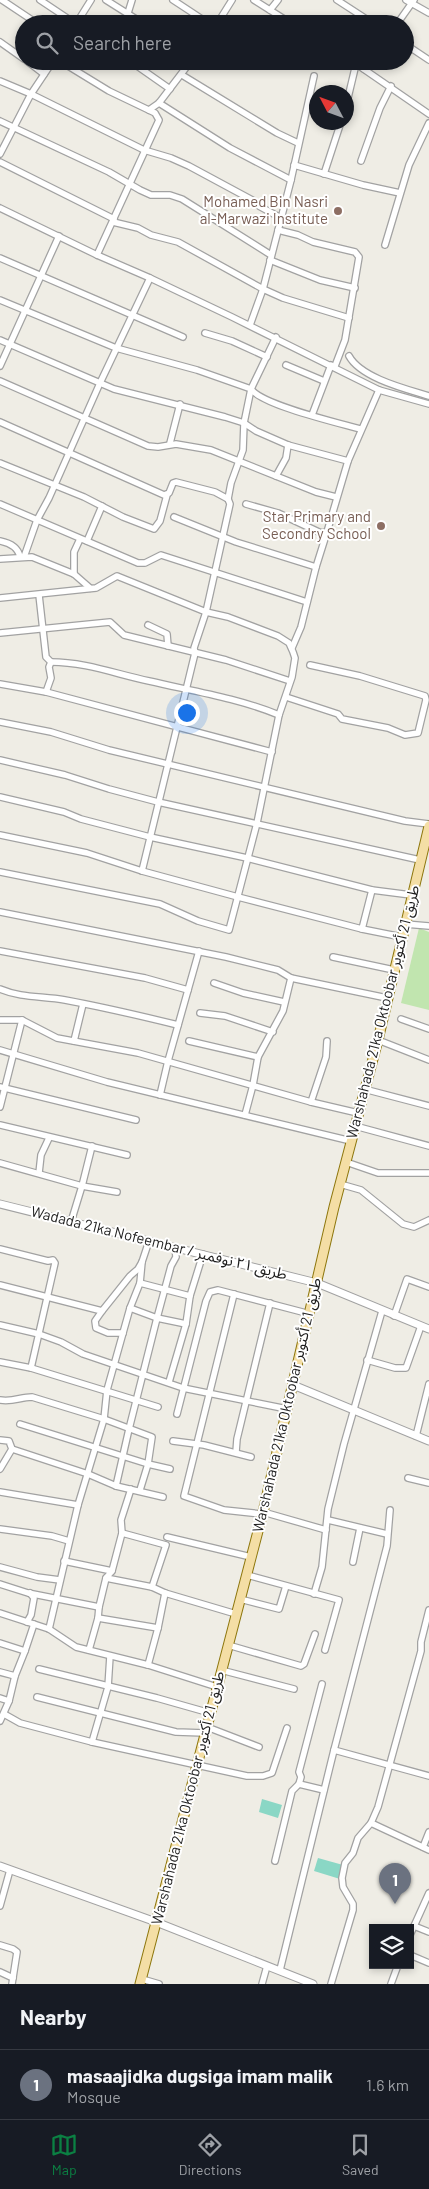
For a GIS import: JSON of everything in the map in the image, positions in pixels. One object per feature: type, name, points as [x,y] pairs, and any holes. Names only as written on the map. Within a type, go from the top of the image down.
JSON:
[{"type":"main road","name":"Warshahada 21ka Oktoobar طريق 21 أكتوبر","points":[[141,1981],[247,1575],[340,1184],[378,1040],[429,825]]},
{"type":"street","points":[[2,0],[24,15]]},
{"type":"street","points":[[40,0],[62,15]]},
{"type":"street","points":[[82,15],[91,0]]},
{"type":"street","points":[[106,0],[131,15]]},
{"type":"street","points":[[128,13],[132,0]]},
{"type":"street","points":[[173,0],[196,15]]},
{"type":"street","points":[[223,15],[232,0]]},
{"type":"street","points":[[254,0],[278,15]]},
{"type":"street","points":[[270,10],[278,0]]},
{"type":"street","points":[[337,0],[360,15]]},
{"type":"street","points":[[402,15],[410,1],[429,13]]},
{"type":"street","points":[[0,42],[15,53]]},
{"type":"street","points":[[414,50],[429,60]]},
{"type":"street","points":[[39,70],[44,74]]},
{"type":"street","points":[[0,154],[47,70]]},
{"type":"street","points":[[75,70],[109,91],[150,110],[155,113],[159,120],[97,256]]},
{"type":"street","points":[[142,70],[170,90]]},
{"type":"street","points":[[150,110],[159,103],[185,70]]},
{"type":"street","points":[[350,85],[353,70]]},
{"type":"street","points":[[366,70],[429,113]]},
{"type":"street","points":[[182,75],[277,133],[298,143]]},
{"type":"street","points":[[250,325],[263,289],[271,258],[291,180],[314,76]]},
{"type":"street","points":[[0,81],[32,94],[144,150],[172,158],[189,166],[254,201],[259,206],[281,218]]},
{"type":"street","points":[[361,161],[380,108],[391,86]]},
{"type":"street","points":[[159,103],[230,148],[291,180]]},
{"type":"street","points":[[0,121],[109,172],[150,195],[170,195],[182,199],[271,258],[320,280],[355,288]]},
{"type":"street","points":[[385,245],[409,165],[429,123]]},
{"type":"street","points":[[324,174],[338,130]]},
{"type":"street","points":[[0,162],[114,221],[138,228],[151,235],[178,242],[263,289],[305,306],[349,318]]},
{"type":"street","points":[[294,165],[363,185],[400,192]]},
{"type":"street","points":[[0,208],[97,256],[150,278],[250,325],[333,365],[379,390],[429,404]]},
{"type":"street","points":[[278,230],[298,235],[313,242],[355,252],[359,257],[345,340],[324,382],[321,396],[312,415]]},
{"type":"street","points":[[0,366],[59,236]]},
{"type":"street","points":[[0,258],[183,337]]},
{"type":"street","points":[[22,557],[37,520],[150,278]]},
{"type":"street","points":[[0,300],[116,348],[197,370],[251,389],[267,400],[360,430]]},
{"type":"street","points":[[205,333],[232,341],[267,357]]},
{"type":"street","points":[[142,871],[195,653],[194,648],[206,612],[230,504],[228,499],[231,483],[243,450],[244,423],[251,389],[276,338]]},
{"type":"street","points":[[0,340],[124,392],[180,404],[244,423],[256,431],[288,445],[348,461]]},
{"type":"street","points":[[350,356],[358,367],[379,379],[429,396]]},
{"type":"street","points":[[286,366],[324,382]]},
{"type":"street","points":[[0,381],[85,420],[148,446],[158,447],[170,443],[211,450],[316,492],[336,497]]},
{"type":"street","points":[[292,648],[301,627],[316,567],[348,461],[379,390]]},
{"type":"street","points":[[170,443],[180,404]]},
{"type":"street","points":[[0,422],[167,495]]},
{"type":"street","points":[[276,476],[286,458],[288,445]]},
{"type":"street","points":[[0,463],[102,506],[123,517],[154,528],[160,521],[172,483],[176,482],[215,492],[228,499]]},
{"type":"street","points":[[0,504],[138,563],[145,563],[161,555],[308,602]]},
{"type":"street","points":[[246,504],[278,513],[321,533],[327,532]]},
{"type":"street","points":[[87,541],[102,506]]},
{"type":"street","points":[[174,517],[223,536],[316,567]]},
{"type":"street","points":[[74,574],[74,552],[80,538]]},
{"type":"street","points":[[0,542],[12,545],[22,557]]},
{"type":"street","points":[[0,559],[32,557],[74,574],[90,588]]},
{"type":"street","points":[[0,598],[96,588],[103,586],[117,576],[206,612],[228,617],[278,636],[289,643],[295,658],[286,697],[279,715],[257,823],[229,930],[198,921],[160,904],[0,872]]},
{"type":"street","points":[[39,595],[46,657],[51,662],[71,662],[97,667],[236,702],[279,715]]},
{"type":"street","points":[[0,633],[110,622],[124,634],[226,660],[290,681]]},
{"type":"street","points":[[148,624],[167,634],[168,646]]},
{"type":"street","points":[[46,692],[51,678],[49,666],[51,662]]},
{"type":"street","points":[[286,697],[338,714],[342,720],[388,728],[405,735],[418,733],[426,718],[425,696],[360,676],[310,665]]},
{"type":"street","points":[[0,684],[46,692],[272,752]]},
{"type":"street","points":[[0,722],[51,732],[110,750],[405,821],[429,825]]},
{"type":"street","points":[[0,760],[65,775],[158,802],[420,860]]},
{"type":"street","points":[[0,797],[64,812],[82,819],[150,837],[247,858],[372,890],[412,895]]},
{"type":"street","points":[[0,835],[87,853],[142,871],[238,897],[362,929],[402,937]]},
{"type":"street","points":[[362,929],[372,890]]},
{"type":"street","points":[[0,912],[199,951],[278,970],[291,978],[387,998]]},
{"type":"street","points":[[405,924],[429,926]]},
{"type":"street","points":[[0,951],[145,978],[188,990]]},
{"type":"street","points":[[160,1095],[199,951]]},
{"type":"street","points":[[333,957],[394,970]]},
{"type":"street","points":[[245,1115],[254,1085],[258,1057],[283,1011],[291,978]]},
{"type":"street","points":[[214,983],[243,993],[284,1002]]},
{"type":"street","points":[[0,989],[20,997],[36,996],[84,1004],[178,1025]]},
{"type":"street","points":[[74,1041],[84,1004]]},
{"type":"street","points":[[200,1013],[225,1016],[273,1032]]},
{"type":"street","points":[[400,1019],[429,1029]]},
{"type":"street","points":[[0,1020],[22,1020],[51,1036],[138,1053],[311,1102],[358,1113]]},
{"type":"street","points":[[0,1107],[2,1088],[22,1020]]},
{"type":"street","points":[[378,1040],[429,1060]]},
{"type":"street","points":[[189,1041],[258,1057]]},
{"type":"street","points":[[311,1102],[326,1057],[328,1041]]},
{"type":"street","points":[[0,1050],[96,1079],[351,1141]]},
{"type":"street","points":[[2,1088],[136,1120]]},
{"type":"street","points":[[364,1089],[429,1106]]},
{"type":"street","points":[[0,1125],[127,1155]]},
{"type":"street","points":[[355,1126],[429,1146]]},
{"type":"street","points":[[39,1174],[40,1155],[49,1138]]},
{"type":"street","points":[[71,1222],[92,1146]]},
{"type":"street","points":[[346,1162],[378,1173],[429,1173]]},
{"type":"street","points":[[0,1163],[82,1186],[117,1192]]},
{"type":"street","points":[[340,1184],[361,1190],[372,1201],[406,1225],[414,1227],[429,1220]]},
{"type":"street","name":"Wadada 21ka Nofeembar / طريق ٢١ نوفمبر","points":[[0,1204],[317,1283],[429,1329]]},
{"type":"street","points":[[49,1629],[78,1505],[104,1419],[107,1390],[113,1366],[130,1308],[140,1283],[142,1262],[149,1241]]},
{"type":"street","points":[[116,1486],[157,1318],[171,1266],[176,1257],[175,1247]]},
{"type":"street","points":[[0,1249],[48,1261],[52,1260],[55,1265],[31,1368]]},
{"type":"street","points":[[168,1382],[186,1324],[190,1296],[203,1254]]},
{"type":"street","points":[[123,1333],[108,1333],[96,1328],[96,1321],[142,1262]]},
{"type":"street","points":[[394,1316],[407,1279],[429,1287]]},
{"type":"street","points":[[140,1283],[190,1296]]},
{"type":"street","points":[[0,1285],[102,1311]]},
{"type":"street","points":[[177,1414],[210,1292],[218,1290],[310,1314]]},
{"type":"street","points":[[234,1294],[184,1496],[224,1510],[262,1513],[326,1530]]},
{"type":"street","points":[[236,1452],[236,1439],[270,1303]]},
{"type":"street","points":[[130,1308],[157,1318],[186,1324]]},
{"type":"street","points":[[314,1594],[326,1545],[328,1509],[344,1444],[382,1311]]},
{"type":"street","points":[[0,1325],[39,1334],[113,1366],[183,1388],[287,1408]]},
{"type":"street","points":[[367,1360],[395,1368],[406,1368],[421,1326]]},
{"type":"street","points":[[0,1362],[31,1368],[158,1406]]},
{"type":"street","points":[[293,1384],[429,1441]]},
{"type":"street","points":[[416,1436],[429,1384]]},
{"type":"street","points":[[0,1400],[15,1401],[24,1397],[32,1397],[104,1419],[153,1438],[140,1490]]},
{"type":"street","points":[[20,1424],[148,1464],[170,1469]]},
{"type":"street","points":[[0,1440],[9,1441],[12,1449]]},
{"type":"street","points":[[173,1441],[204,1445],[251,1457]]},
{"type":"street","points":[[0,1470],[12,1449]]},
{"type":"street","points":[[12,1449],[88,1474],[116,1486],[140,1490],[163,1497]]},
{"type":"street","points":[[408,1478],[429,1483]]},
{"type":"street","points":[[89,1650],[106,1578],[112,1571],[122,1533],[121,1520],[131,1489]]},
{"type":"street","points":[[0,1492],[78,1505]]},
{"type":"street","points":[[280,1970],[387,1546],[390,1510]]},
{"type":"street","points":[[328,1520],[387,1534]]},
{"type":"street","points":[[353,1562],[360,1528]]},
{"type":"street","points":[[0,1529],[52,1536],[69,1541]]},
{"type":"street","points":[[122,1533],[166,1545],[152,1587]]},
{"type":"street","points":[[167,1537],[251,1557]]},
{"type":"street","points":[[64,1561],[112,1571]]},
{"type":"street","points":[[0,1567],[60,1580]]},
{"type":"street","points":[[247,1575],[339,1600],[325,1650]]},
{"type":"street","points":[[106,1578],[152,1587],[165,1593],[236,1614]]},
{"type":"street","points":[[0,1584],[30,1593],[99,1607]]},
{"type":"street","points":[[240,1599],[279,1609],[286,1586]]},
{"type":"street","points":[[27,1622],[31,1615],[34,1598],[30,1593]]},
{"type":"street","points":[[148,1665],[165,1593]]},
{"type":"street","points":[[331,1984],[353,1910],[353,1904],[343,1887],[342,1878],[345,1863],[353,1853],[358,1838],[371,1823],[390,1765],[422,1651],[421,1642],[429,1610]]},
{"type":"street","points":[[0,1613],[49,1629],[76,1647],[148,1665],[217,1687]]},
{"type":"street","points":[[98,1618],[158,1628]]},
{"type":"street","points":[[0,1721],[9,1701],[14,1676],[34,1624]]},
{"type":"street","points":[[228,1646],[302,1666],[315,1634]]},
{"type":"street","points":[[0,1643],[25,1651]]},
{"type":"street","points":[[422,1651],[429,1654]]},
{"type":"street","points":[[92,1742],[108,1686],[110,1656]]},
{"type":"street","points":[[39,1669],[210,1713]]},
{"type":"street","points":[[221,1670],[294,1689]]},
{"type":"street","points":[[0,1672],[14,1676]]},
{"type":"street","points":[[276,1861],[292,1791],[299,1784],[301,1777],[299,1772],[322,1684]]},
{"type":"street","points":[[36,1697],[176,1732],[206,1730],[259,1747]]},
{"type":"street","points":[[0,1698],[9,1701]]},
{"type":"street","points":[[4,1714],[20,1723],[92,1742],[246,1776],[263,1776],[272,1773],[287,1728]]},
{"type":"street","points":[[334,1750],[429,1776]]},
{"type":"street","points":[[299,1784],[324,1790]]},
{"type":"street","points":[[371,1823],[426,1848],[429,1832]]},
{"type":"street","points":[[0,1866],[156,1922],[313,1984]]},
{"type":"street","points":[[0,1906],[10,1870]]},
{"type":"street","points":[[428,1895],[414,1926],[429,1932]]},
{"type":"street","points":[[0,1945],[13,1948],[17,1952],[12,1981],[0,1972]]},
{"type":"street","points":[[414,1957],[429,1963]]},
{"type":"street","points":[[262,1984],[267,1966]]},
{"type":"street","points":[[391,1984],[397,1969]]},
{"type":"street","points":[[141,1981],[159,1984]]},
{"type":"green space","points":[[419,928],[429,932],[429,1010],[401,1003]]},
{"type":"shaded area","points":[[262,1799],[282,1805],[278,1818],[259,1812]]},
{"type":"shaded area","points":[[318,1858],[343,1865],[340,1879],[314,1871]]},
{"type":"place","name":"Mohamed Bin Nasri al-Marwazi Institute","points":[[338,211]]},
{"type":"place","name":"Star Primary and Secondry School","points":[[381,526]]},
{"type":"place","name":"masaajidka dugsiga imam malik","points":[[395,1904]]}]
